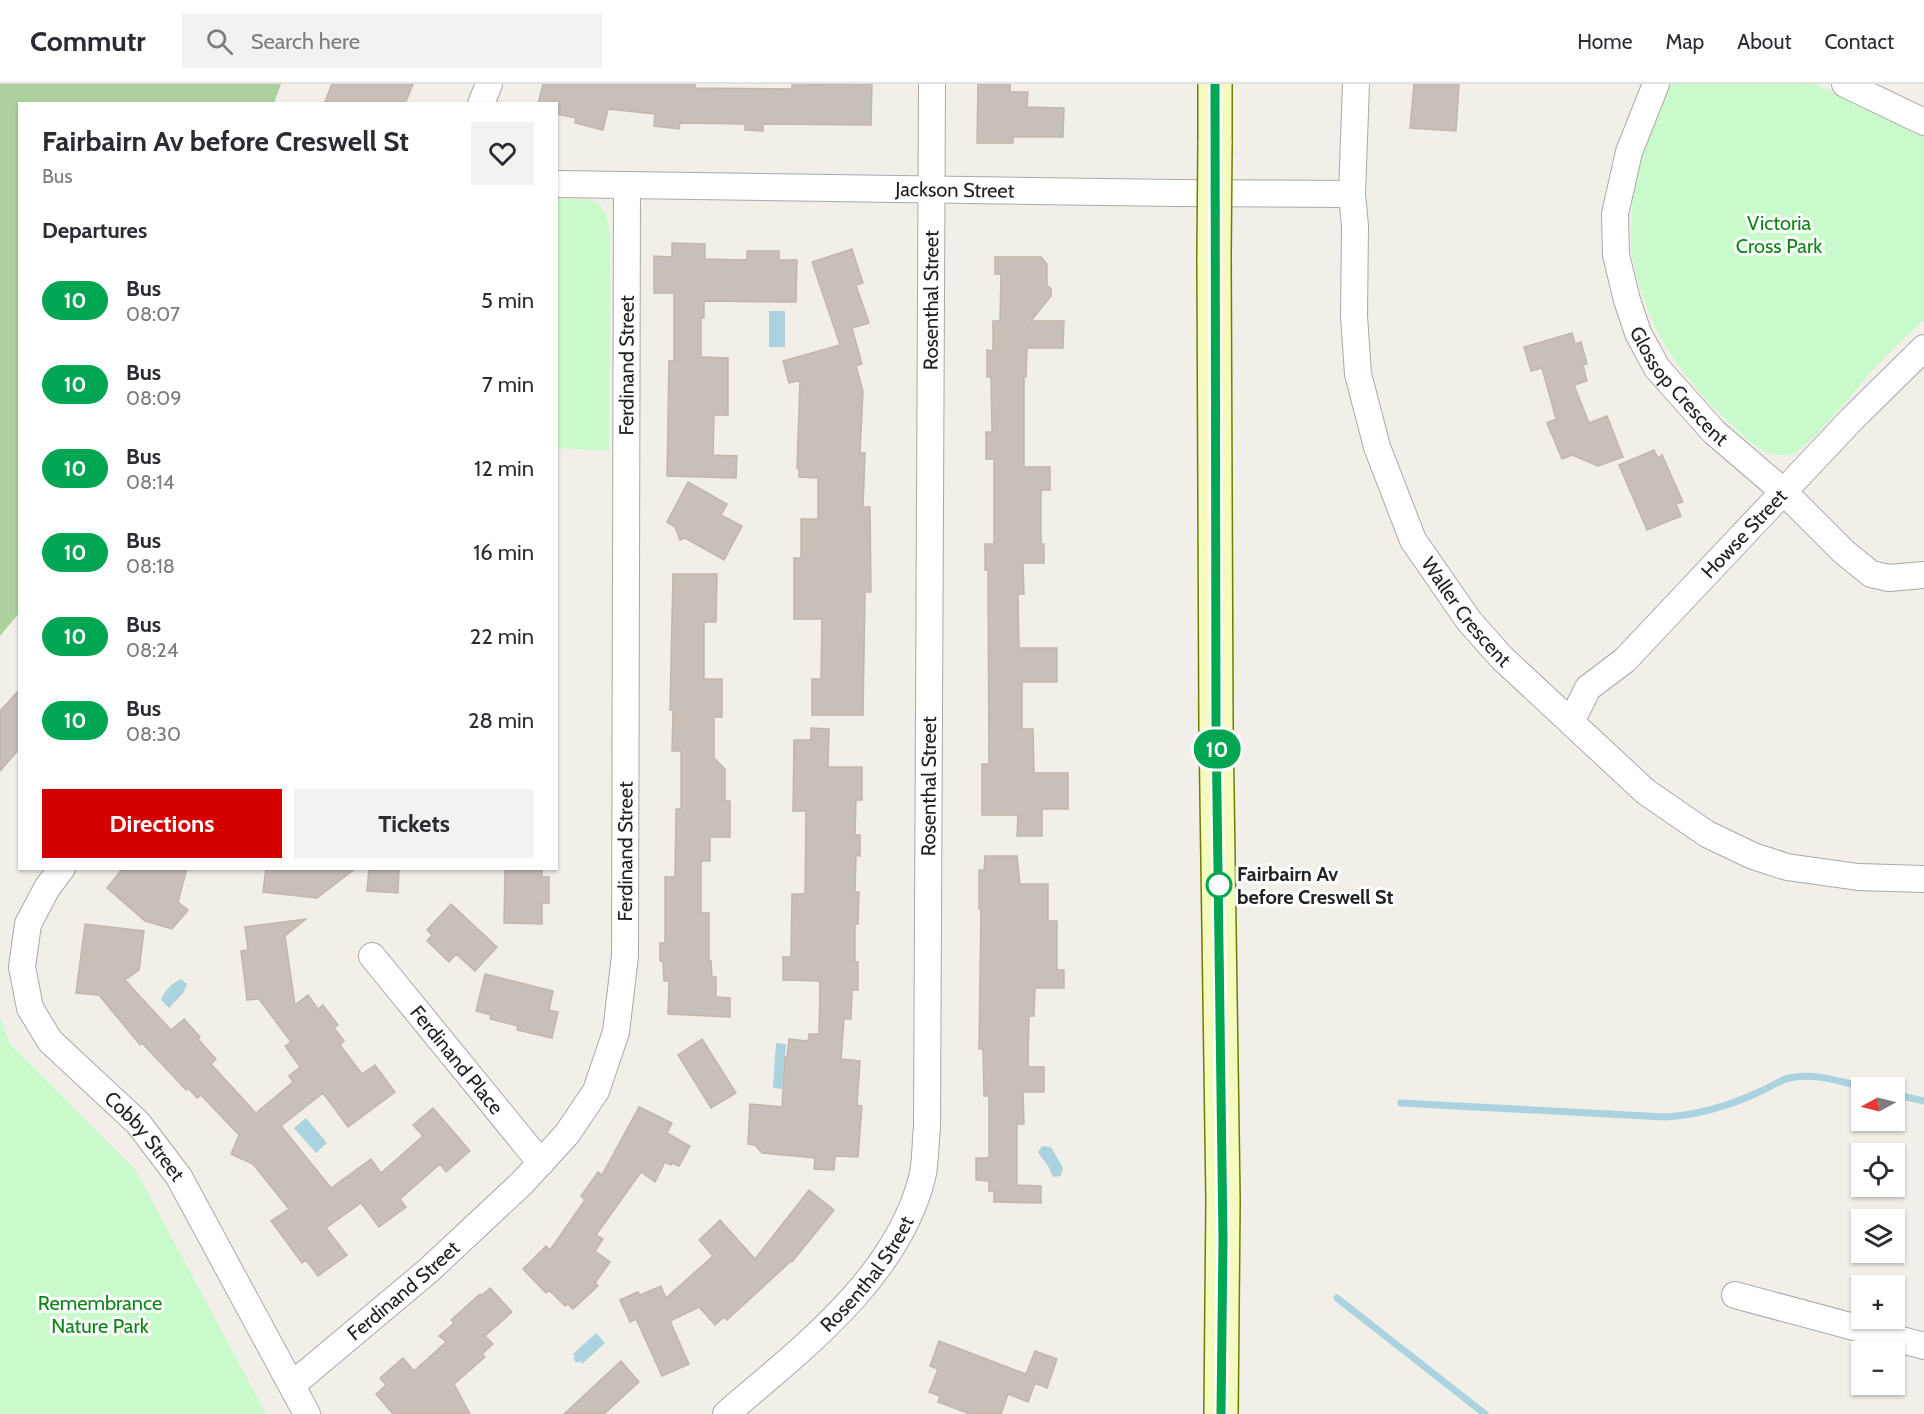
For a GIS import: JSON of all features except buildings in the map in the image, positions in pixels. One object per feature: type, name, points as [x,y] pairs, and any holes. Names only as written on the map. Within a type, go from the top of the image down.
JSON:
[{"type":"main road","points":[[1215,84],[1216,713],[1223,1200],[1221,1414]]},
{"type":"main road","points":[[1222,1350],[1226,1414]]},
{"type":"street","points":[[482,102],[489,84]]},
{"type":"street","name":"Rosenthal Street","points":[[726,1414],[831,1322],[880,1265],[906,1222],[922,1177],[927,1128],[932,84]]},
{"type":"street","name":"Waller Crescent","points":[[1356,84],[1352,194],[1355,226],[1354,316],[1358,374],[1377,447],[1413,540],[1469,621],[1502,658],[1646,792],[1707,834],[1753,856],[1787,867],[1858,877],[1924,879]]},
{"type":"street","name":"Glossop Crescent","points":[[1656,84],[1629,152],[1615,214],[1616,255],[1627,300],[1638,333],[1657,368],[1714,432],[1784,492],[1844,552],[1871,574],[1889,578],[1924,575]]},
{"type":"street","points":[[1845,84],[1924,122]]},
{"type":"street","name":"Jackson Street","points":[[558,184],[1352,194]]},
{"type":"street","name":"Ferdinand Street","points":[[291,1385],[429,1270],[542,1163],[567,1134],[596,1090],[616,1032],[625,956],[627,185]]},
{"type":"street","name":"Howse Street","points":[[1571,722],[1588,688],[1625,660],[1852,418],[1924,348]]},
{"type":"street","name":"Cobby Street","points":[[60,870],[47,888],[28,924],[22,967],[30,1008],[50,1041],[138,1123],[179,1176],[307,1414]]},
{"type":"street","name":"Ferdinand Place","points":[[372,956],[542,1163]]},
{"type":"street","points":[[1735,1295],[1924,1346]]},
{"type":"green space","points":[[0,84],[281,84],[274,102],[18,102],[18,614],[0,636]]},
{"type":"green space","name":"Victoria Cross Park","points":[[1671,84],[1815,84],[1924,135],[1924,320],[1878,364],[1812,439],[1793,453],[1775,455],[1759,448],[1744,437],[1713,406],[1680,368],[1655,326],[1645,303],[1631,249],[1634,179],[1645,140]]},
{"type":"green space","points":[[558,199],[580,199],[596,203],[605,213],[608,223],[610,237],[609,451],[558,448]]},
{"type":"green space","name":"Remembrance Nature Park","points":[[0,1018],[10,1044],[136,1171],[266,1414],[0,1414]]},
{"type":"water","points":[[769,311],[785,311],[785,347],[769,347]]},
{"type":"water","points":[[181,979],[187,984],[184,992],[169,1008],[161,1000],[162,997],[174,983]]},
{"type":"water","points":[[776,1043],[786,1044],[782,1089],[773,1088]]},
{"type":"water","points":[[306,1118],[327,1143],[316,1153],[294,1128]]},
{"type":"water","points":[[1042,1146],[1051,1147],[1063,1168],[1061,1176],[1054,1177],[1038,1152]]},
{"type":"water","points":[[596,1333],[605,1343],[582,1364],[580,1361],[577,1363],[573,1359],[575,1356],[573,1354]]},
{"type":"waterway","points":[[1401,1103],[1665,1117],[1725,1106],[1785,1079],[1799,1076],[1828,1078],[1851,1084]]},
{"type":"waterway","points":[[1905,1097],[1924,1101]]},
{"type":"waterway","points":[[1337,1298],[1485,1414]]},
{"type":"bus line","name":"10","points":[[1215,84],[1216,725],[1223,1239],[1221,1414]]},
{"type":"place","name":"Fairbairn Av before Creswell St","points":[[1219,885]]}]
